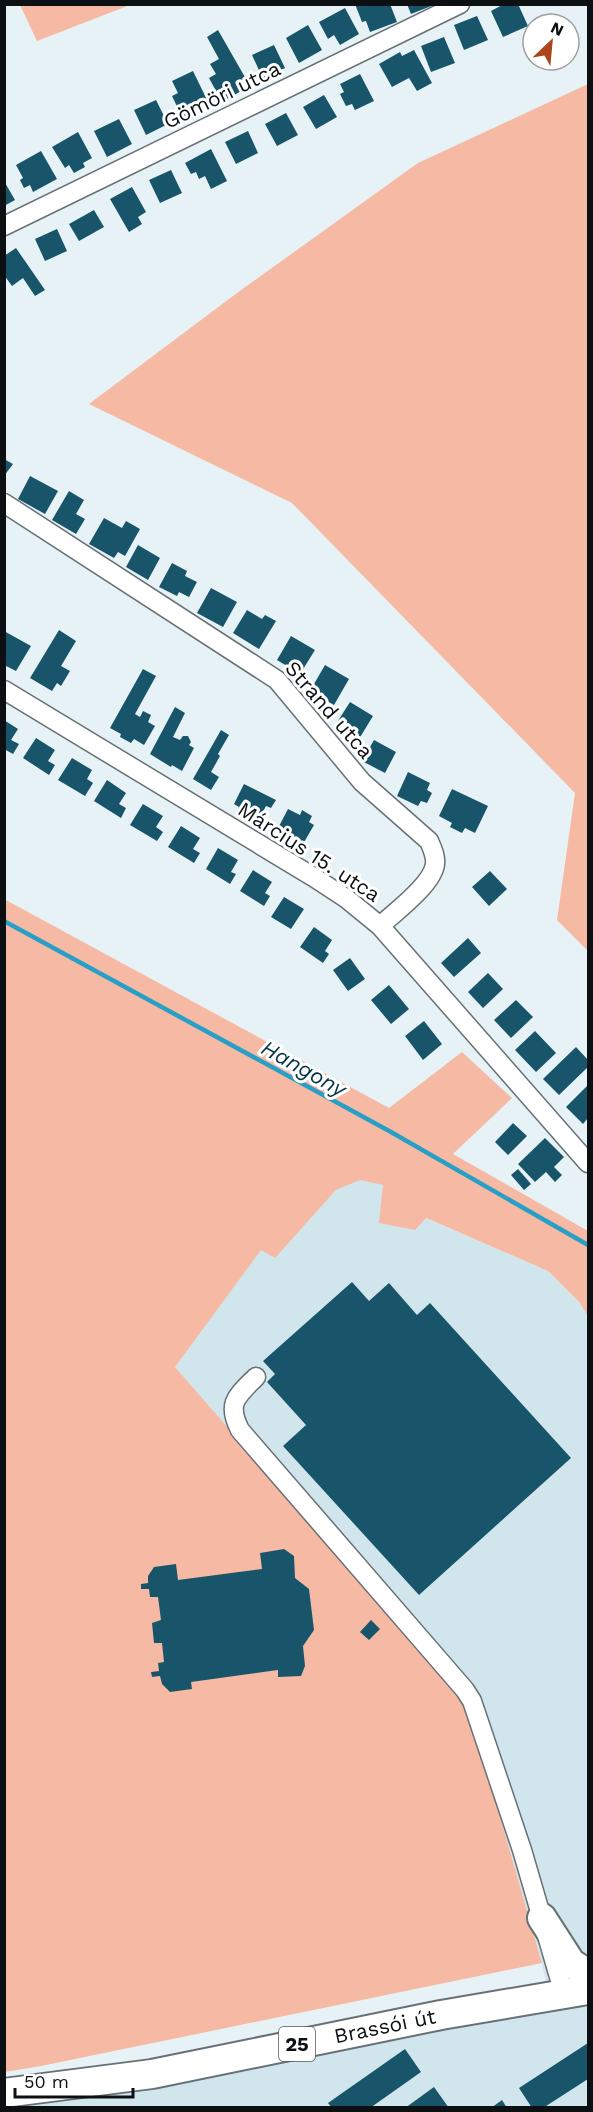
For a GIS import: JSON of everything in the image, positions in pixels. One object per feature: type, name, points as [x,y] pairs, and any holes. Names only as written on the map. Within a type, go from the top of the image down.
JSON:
[{"type":"main road","points":[[542,1918],[571,1963],[588,1974]]},
{"type":"main road","name":"Brassói út","points":[[4,2093],[152,2074],[441,2015],[576,1992]]},
{"type":"street","name":"Gömöri utca","points":[[4,226],[457,5]]},
{"type":"street","name":"Strand utca","points":[[4,503],[277,680],[362,782],[429,841],[434,851],[435,863],[432,874],[380,926]]},
{"type":"street","name":"Március 15. utca","points":[[4,690],[347,899],[380,926],[588,1163]]},
{"type":"street","points":[[256,1377],[240,1393],[234,1403],[233,1414],[240,1430],[465,1690],[472,1701],[522,1850],[542,1918],[576,1992]]},
{"type":"shaded area","points":[[20,5],[130,5],[37,41]]},
{"type":"shaded area","points":[[588,84],[588,951],[557,920],[575,793],[292,503],[89,404],[237,293],[418,163]]},
{"type":"shaded area","points":[[4,899],[389,1108],[462,1052],[512,1098],[453,1154],[588,1231],[588,1317],[580,1303],[548,1271],[426,1218],[415,1230],[379,1223],[383,1185],[360,1180],[336,1190],[275,1258],[261,1250],[175,1367],[459,1692],[471,1715],[542,1963],[5,2072]]},
{"type":"shaded area","points":[[360,1179],[383,1185],[425,1218],[548,1271],[580,1303],[588,1317],[588,2004],[585,2005],[588,2010],[588,2107],[5,2108],[129,2090],[552,2010],[542,1963],[471,1715],[459,1692],[175,1367],[261,1249],[275,1257],[336,1190]]},
{"type":"building","points":[[355,4],[390,4],[397,22],[370,32],[366,21],[362,22]]},
{"type":"building","points":[[407,4],[434,4],[434,5],[411,14]]},
{"type":"building","points":[[504,4],[518,4],[522,12],[521,29],[503,37],[491,11]]},
{"type":"building","points":[[345,8],[359,34],[340,45],[334,35],[328,39],[319,22]]},
{"type":"building","points":[[477,16],[488,40],[464,50],[454,25]]},
{"type":"building","points":[[308,25],[322,50],[299,63],[286,38]]},
{"type":"building","points":[[218,30],[250,86],[222,102],[209,78],[216,74],[210,64],[219,59],[207,37]]},
{"type":"building","points":[[444,37],[455,63],[431,72],[421,46]]},
{"type":"building","points":[[274,45],[285,68],[263,79],[252,55]]},
{"type":"building","points":[[414,50],[432,83],[417,91],[409,78],[392,87],[379,64],[400,52],[402,56]]},
{"type":"building","points":[[193,71],[211,108],[184,121],[172,96],[178,93],[172,81]]},
{"type":"building","points":[[360,74],[374,101],[355,110],[352,104],[346,106],[340,94],[344,92],[340,84]]},
{"type":"building","points":[[324,95],[337,117],[316,129],[303,107]]},
{"type":"building","points":[[156,100],[168,124],[146,135],[134,110]]},
{"type":"building","points":[[286,113],[298,135],[277,146],[265,124]]},
{"type":"building","points":[[119,119],[132,144],[107,157],[94,131]]},
{"type":"building","points":[[248,131],[258,153],[236,164],[225,142]]},
{"type":"building","points":[[78,132],[92,158],[83,163],[85,167],[74,173],[69,165],[65,168],[52,147]]},
{"type":"building","points":[[211,149],[227,181],[211,189],[205,176],[199,179],[196,172],[191,174],[185,163]]},
{"type":"building","points":[[41,151],[57,179],[33,192],[30,185],[24,188],[20,180],[23,178],[16,165]]},
{"type":"building","points":[[171,170],[182,193],[160,203],[149,180]]},
{"type":"building","points":[[4,181],[15,200],[4,206]]},
{"type":"building","points":[[132,187],[146,212],[138,217],[142,224],[129,232],[110,199]]},
{"type":"building","points":[[94,210],[104,227],[79,241],[69,224]]},
{"type":"building","points":[[57,229],[67,251],[45,261],[35,239]]},
{"type":"building","points":[[16,248],[45,290],[35,296],[23,278],[12,286],[4,275],[4,256]]},
{"type":"building","points":[[4,459],[13,464],[4,476]]},
{"type":"building","points":[[30,476],[58,491],[45,514],[18,499]]},
{"type":"building","points":[[69,491],[84,500],[76,514],[85,519],[76,534],[52,520]]},
{"type":"building","points":[[104,518],[122,528],[126,521],[140,529],[125,556],[118,552],[114,558],[89,544]]},
{"type":"building","points":[[138,545],[160,558],[148,580],[126,567]]},
{"type":"building","points":[[172,563],[187,571],[185,576],[197,582],[189,597],[179,592],[177,596],[159,587]]},
{"type":"building","points":[[211,588],[237,602],[223,627],[197,613]]},
{"type":"building","points":[[247,610],[262,619],[265,615],[276,621],[259,649],[233,633]]},
{"type":"building","points":[[59,630],[76,641],[61,666],[70,671],[61,686],[57,683],[52,691],[30,678]]},
{"type":"building","points":[[4,631],[31,646],[16,671],[4,665]]},
{"type":"building","points":[[291,636],[315,650],[300,674],[277,660]]},
{"type":"building","points":[[325,665],[349,679],[334,705],[310,691]]},
{"type":"building","points":[[143,669],[156,676],[135,714],[140,717],[143,711],[151,715],[148,722],[155,726],[144,745],[134,739],[131,743],[110,728]]},
{"type":"building","points":[[350,702],[373,716],[359,739],[336,724]]},
{"type":"building","points":[[175,707],[185,713],[173,737],[180,740],[183,736],[188,736],[191,742],[189,745],[194,748],[182,771],[150,754]]},
{"type":"building","points":[[4,720],[18,729],[11,740],[19,744],[13,754],[4,749]]},
{"type":"building","points":[[221,730],[229,735],[211,772],[219,777],[211,790],[193,779]]},
{"type":"building","points":[[36,738],[55,750],[48,761],[55,765],[49,775],[23,758]]},
{"type":"building","points":[[374,740],[396,752],[385,773],[362,761]]},
{"type":"building","points":[[72,758],[92,770],[87,779],[93,783],[85,796],[58,780]]},
{"type":"building","points":[[408,772],[430,783],[427,790],[432,793],[427,803],[421,801],[418,806],[397,796]]},
{"type":"building","points":[[107,780],[126,793],[119,804],[126,808],[121,818],[94,801]]},
{"type":"building","points":[[244,784],[276,800],[271,808],[266,806],[260,817],[254,814],[253,817],[238,809],[239,807],[234,804]]},
{"type":"building","points":[[452,789],[488,806],[475,833],[465,828],[462,833],[450,827],[452,823],[439,816]]},
{"type":"building","points":[[143,804],[163,816],[156,827],[163,832],[157,841],[130,825]]},
{"type":"building","points":[[288,809],[300,815],[302,810],[312,816],[309,822],[314,825],[303,844],[296,840],[295,842],[277,830]]},
{"type":"building","points":[[181,826],[200,838],[193,849],[200,853],[194,863],[168,847]]},
{"type":"building","points":[[218,848],[238,860],[231,872],[236,874],[230,884],[206,869]]},
{"type":"building","points":[[253,870],[272,882],[265,893],[270,896],[264,906],[240,891]]},
{"type":"building","points":[[490,871],[507,889],[489,906],[472,887]]},
{"type":"building","points":[[284,897],[304,909],[291,929],[271,917]]},
{"type":"building","points":[[314,927],[332,940],[325,951],[329,954],[323,963],[300,947]]},
{"type":"building","points":[[468,938],[481,953],[454,977],[441,963]]},
{"type":"building","points":[[350,958],[365,979],[348,991],[333,970]]},
{"type":"building","points":[[488,973],[503,989],[483,1008],[468,992]]},
{"type":"building","points":[[389,985],[409,1009],[391,1024],[371,1000]]},
{"type":"building","points":[[516,1000],[533,1017],[511,1038],[494,1020]]},
{"type":"building","points":[[424,1021],[442,1044],[423,1060],[405,1036]]},
{"type":"building","points":[[535,1031],[556,1053],[536,1072],[515,1050]]},
{"type":"building","points":[[576,1047],[588,1060],[588,1067],[559,1095],[543,1079]]},
{"type":"building","points":[[588,1085],[588,1118],[583,1124],[566,1107]]},
{"type":"building","points":[[513,1123],[527,1136],[508,1155],[495,1142]]},
{"type":"building","points":[[545,1138],[564,1157],[554,1167],[562,1175],[555,1182],[546,1172],[535,1182],[518,1164]]},
{"type":"building","points":[[518,1169],[531,1184],[524,1190],[511,1175]]},
{"type":"building","points":[[352,1282],[369,1301],[389,1283],[417,1315],[430,1303],[571,1458],[419,1595],[283,1446],[306,1425],[267,1382],[275,1374],[263,1361]]},
{"type":"building","points":[[284,1549],[294,1556],[295,1578],[309,1589],[314,1630],[303,1646],[305,1666],[301,1676],[278,1677],[278,1670],[191,1682],[192,1689],[170,1692],[162,1684],[160,1676],[152,1677],[151,1672],[159,1671],[158,1663],[164,1662],[162,1643],[154,1643],[152,1623],[161,1620],[158,1597],[150,1597],[149,1589],[141,1589],[141,1584],[148,1583],[148,1576],[154,1567],[176,1564],[178,1580],[262,1569],[260,1553]]},
{"type":"building","points":[[371,1620],[380,1629],[369,1640],[360,1632]]},
{"type":"building","points":[[588,2043],[588,2079],[543,2108],[532,2108],[519,2088]]},
{"type":"building","points":[[405,2049],[421,2072],[370,2108],[332,2108],[328,2103]]},
{"type":"building","points":[[434,2087],[449,2108],[405,2108]]},
{"type":"building","points":[[502,2100],[507,2108],[491,2108]]},
{"type":"waterway","name":"Hangony","points":[[4,921],[391,1132],[588,1245]]}]
